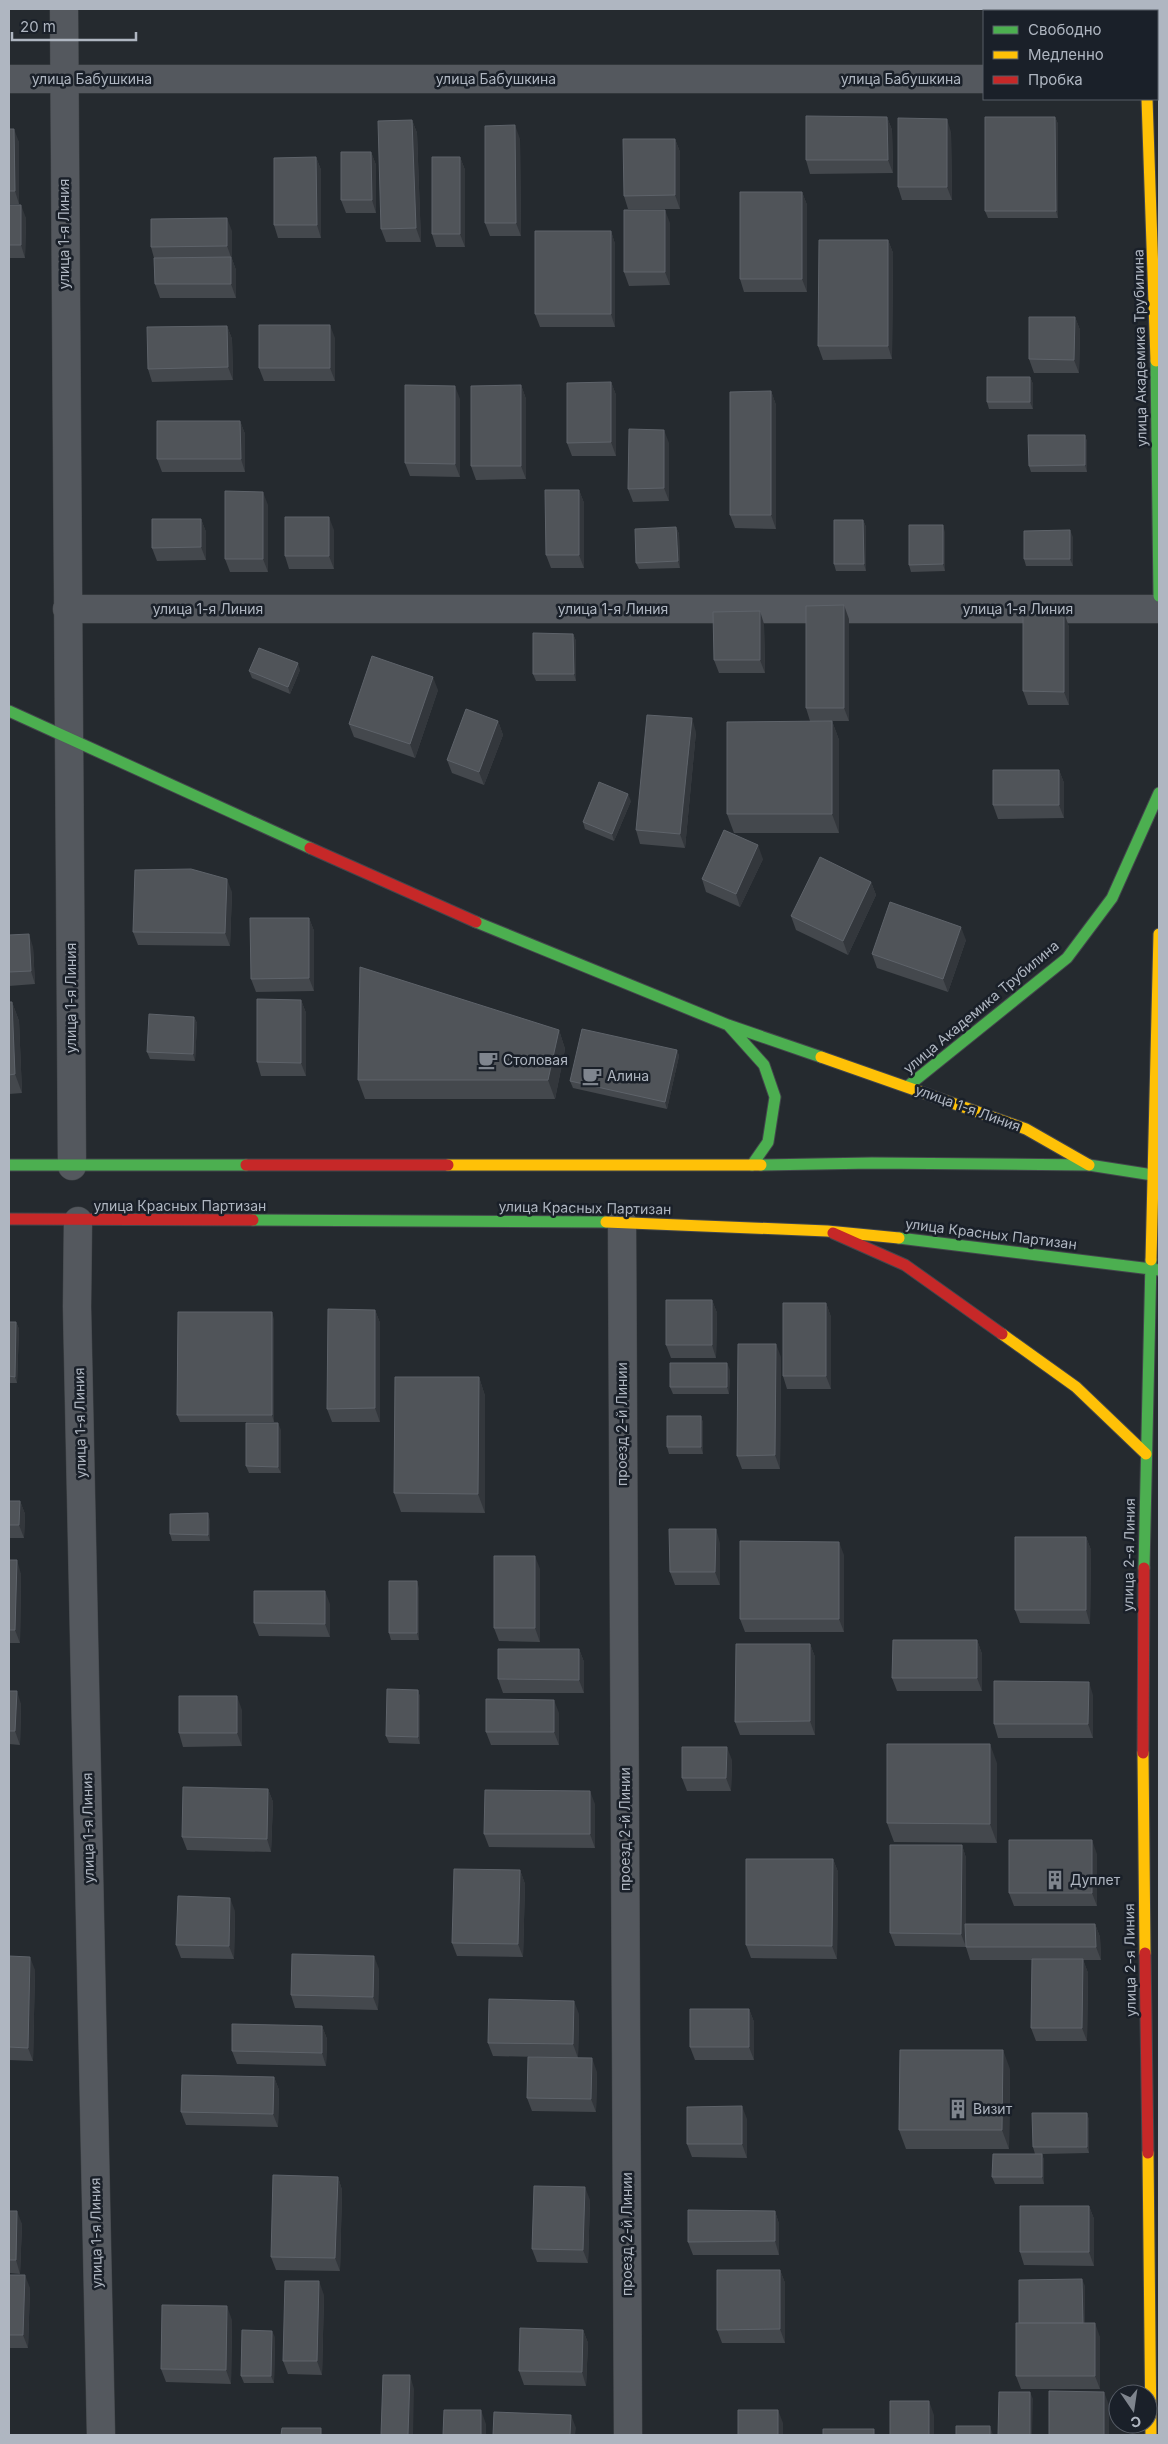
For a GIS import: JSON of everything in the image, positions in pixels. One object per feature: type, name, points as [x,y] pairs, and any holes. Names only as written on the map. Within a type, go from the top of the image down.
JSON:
[{"type":"main road","name":"улица Академика Трубилина","points":[[1147,100],[1155,314],[1159,596]]},
{"type":"main road","name":"улица 1-я Линия","points":[[9,711],[463,917],[728,1025],[908,1086],[1026,1129],[1088,1165]]},
{"type":"main road","name":"улица Академика Трубилина","points":[[908,1086],[1067,958],[1112,898],[1159,793]]},
{"type":"main road","points":[[9,1165],[752,1165],[872,1163],[1088,1165],[1156,1176],[1159,934]]},
{"type":"main road","name":"улица 1-я Линия","points":[[728,1025],[764,1065],[775,1097],[768,1142],[752,1165]]},
{"type":"main road","name":"улица 2-я Линия","points":[[1151,2435],[1142,1751],[1146,1454],[1155,1269],[1156,1176]]},
{"type":"main road","name":"улица Красных Партизан","points":[[9,1219],[78,1221],[622,1222],[827,1231],[1155,1269]]},
{"type":"main road","points":[[827,1231],[905,1265],[1076,1387],[1146,1454],[1159,1447]]},
{"type":"street","name":"улица 1-я Линия","points":[[64,9],[72,1166]]},
{"type":"street","name":"улица Бабушкина","points":[[9,79],[983,80]]},
{"type":"street","name":"улица 1-я Линия","points":[[67,609],[1159,609]]},
{"type":"street","name":"улица 1-я Линия","points":[[78,1221],[78,1326],[100,2435]]},
{"type":"street","name":"проезд 2-й Линии","points":[[622,1222],[628,2435]]},
{"type":"building","points":[[806,116],[887,117],[888,160],[806,160]]},
{"type":"building","points":[[985,117],[1055,117],[1056,211],[985,211]]},
{"type":"building","points":[[898,118],[947,119],[947,187],[898,187]]},
{"type":"building","points":[[412,120],[416,228],[381,229],[378,121]]},
{"type":"building","points":[[515,125],[516,223],[485,223],[485,126]]},
{"type":"building","points":[[9,129],[14,129],[15,191],[9,191]]},
{"type":"building","points":[[623,139],[675,139],[675,195],[624,196]]},
{"type":"building","points":[[341,152],[371,152],[372,200],[341,200]]},
{"type":"building","points":[[316,157],[317,225],[274,225],[274,158]]},
{"type":"building","points":[[432,157],[460,157],[460,234],[432,234]]},
{"type":"building","points":[[740,192],[802,192],[802,279],[740,279]]},
{"type":"building","points":[[9,205],[21,205],[21,245],[9,245]]},
{"type":"building","points":[[624,210],[665,210],[665,272],[624,272]]},
{"type":"building","points":[[227,218],[227,246],[151,247],[151,219]]},
{"type":"building","points":[[535,231],[611,231],[611,314],[535,314]]},
{"type":"building","points":[[819,240],[888,240],[888,346],[818,346]]},
{"type":"building","points":[[231,257],[231,284],[155,284],[154,258]]},
{"type":"building","points":[[1029,317],[1075,317],[1074,360],[1029,359]]},
{"type":"building","points":[[259,325],[330,325],[330,368],[259,368]]},
{"type":"building","points":[[227,326],[228,367],[148,369],[147,327]]},
{"type":"building","points":[[987,377],[1030,377],[1030,402],[987,402]]},
{"type":"building","points":[[611,382],[611,442],[567,443],[567,383]]},
{"type":"building","points":[[405,385],[455,386],[455,464],[405,463]]},
{"type":"building","points":[[521,385],[521,466],[471,466],[471,386]]},
{"type":"building","points":[[771,391],[771,515],[730,515],[730,392]]},
{"type":"building","points":[[157,421],[240,421],[241,459],[157,459]]},
{"type":"building","points":[[629,429],[664,430],[664,488],[628,489]]},
{"type":"building","points":[[1028,435],[1085,435],[1085,465],[1029,466]]},
{"type":"building","points":[[545,490],[579,490],[579,555],[546,555]]},
{"type":"building","points":[[225,491],[263,492],[263,559],[225,559]]},
{"type":"building","points":[[285,517],[329,517],[329,556],[285,556]]},
{"type":"building","points":[[152,519],[201,519],[201,547],[152,548]]},
{"type":"building","points":[[834,520],[863,520],[864,564],[834,564]]},
{"type":"building","points":[[909,525],[943,525],[943,564],[909,565]]},
{"type":"building","points":[[676,527],[678,561],[636,563],[635,529]]},
{"type":"building","points":[[1070,530],[1070,559],[1024,559],[1024,531]]},
{"type":"building","points":[[844,605],[844,708],[806,708],[806,606]]},
{"type":"building","points":[[760,611],[760,660],[714,660],[713,612]]},
{"type":"building","points":[[1064,613],[1064,692],[1023,691],[1023,614]]},
{"type":"building","points":[[533,633],[573,634],[574,674],[533,674]]},
{"type":"building","points":[[259,648],[298,663],[288,687],[249,671]]},
{"type":"building","points":[[372,656],[433,677],[410,744],[349,724]]},
{"type":"building","points":[[466,709],[498,721],[479,772],[447,760]]},
{"type":"building","points":[[647,715],[692,718],[680,834],[636,830]]},
{"type":"building","points":[[832,721],[832,814],[727,814],[727,722]]},
{"type":"building","points":[[993,770],[1059,770],[1059,805],[993,805]]},
{"type":"building","points":[[599,782],[628,794],[612,834],[583,822]]},
{"type":"building","points":[[724,830],[758,845],[736,894],[702,879]]},
{"type":"building","points":[[820,857],[871,882],[843,941],[791,916]]},
{"type":"building","points":[[191,869],[227,879],[225,933],[133,932],[135,870]]},
{"type":"building","points":[[890,902],[961,927],[943,979],[872,954]]},
{"type":"building","points":[[250,918],[309,918],[309,978],[251,979]]},
{"type":"building","points":[[29,934],[31,971],[9,972],[9,935]]},
{"type":"building","points":[[360,967],[559,1030],[548,1080],[358,1080]]},
{"type":"building","points":[[257,999],[301,1000],[301,1063],[257,1062]]},
{"type":"building","points":[[9,1002],[12,1002],[15,1074],[9,1075]]},
{"type":"building","points":[[149,1014],[194,1017],[193,1054],[147,1052]]},
{"type":"building","points":[[582,1029],[677,1050],[665,1102],[570,1081]]},
{"type":"building","points":[[666,1300],[712,1300],[712,1345],[666,1345]]},
{"type":"building","points":[[783,1303],[826,1303],[826,1376],[783,1376]]},
{"type":"building","points":[[328,1309],[375,1310],[375,1408],[327,1409]]},
{"type":"building","points":[[178,1312],[272,1312],[272,1415],[177,1415]]},
{"type":"building","points":[[9,1322],[16,1322],[15,1377],[9,1376]]},
{"type":"building","points":[[738,1344],[776,1344],[775,1455],[737,1456]]},
{"type":"building","points":[[670,1363],[727,1363],[727,1387],[670,1387]]},
{"type":"building","points":[[395,1377],[479,1377],[478,1494],[394,1493]]},
{"type":"building","points":[[667,1416],[701,1416],[701,1447],[667,1447]]},
{"type":"building","points":[[246,1423],[278,1423],[278,1467],[246,1466]]},
{"type":"building","points":[[9,1501],[20,1501],[19,1525],[9,1525]]},
{"type":"building","points":[[208,1513],[208,1535],[170,1534],[170,1514]]},
{"type":"building","points":[[669,1529],[716,1529],[715,1572],[670,1572]]},
{"type":"building","points":[[1015,1537],[1086,1537],[1086,1610],[1015,1610]]},
{"type":"building","points":[[740,1541],[839,1542],[839,1619],[740,1619]]},
{"type":"building","points":[[494,1556],[535,1556],[535,1628],[494,1628]]},
{"type":"building","points":[[9,1560],[17,1560],[15,1630],[9,1630]]},
{"type":"building","points":[[389,1581],[417,1581],[417,1633],[389,1633]]},
{"type":"building","points":[[254,1591],[325,1591],[325,1624],[254,1623]]},
{"type":"building","points":[[893,1640],[977,1640],[977,1678],[892,1678]]},
{"type":"building","points":[[736,1644],[810,1644],[810,1721],[735,1722]]},
{"type":"building","points":[[498,1649],[579,1649],[579,1680],[498,1679]]},
{"type":"building","points":[[994,1681],[1089,1682],[1088,1724],[994,1724]]},
{"type":"building","points":[[387,1689],[418,1690],[418,1737],[386,1736]]},
{"type":"building","points":[[9,1691],[17,1691],[15,1731],[9,1731]]},
{"type":"building","points":[[179,1696],[237,1696],[237,1733],[179,1733]]},
{"type":"building","points":[[486,1699],[554,1700],[554,1732],[486,1732]]},
{"type":"building","points":[[887,1744],[990,1744],[990,1824],[887,1823]]},
{"type":"building","points":[[682,1747],[727,1747],[726,1778],[682,1778]]},
{"type":"building","points":[[183,1787],[268,1789],[267,1839],[182,1837]]},
{"type":"building","points":[[485,1790],[590,1791],[590,1834],[484,1834]]},
{"type":"building","name":"Дуплет","points":[[1009,1840],[1092,1840],[1092,1893],[1009,1893]]},
{"type":"building","points":[[890,1845],[962,1845],[961,1934],[890,1933]]},
{"type":"building","points":[[746,1859],[833,1859],[832,1946],[746,1945]]},
{"type":"building","points":[[454,1869],[520,1870],[518,1944],[452,1943]]},
{"type":"building","points":[[178,1896],[230,1898],[229,1946],[176,1945]]},
{"type":"building","points":[[965,1924],[1095,1924],[1096,1947],[966,1947]]},
{"type":"building","points":[[292,1954],[374,1956],[373,1997],[291,1995]]},
{"type":"building","points":[[9,1956],[30,1957],[28,2048],[9,2047]]},
{"type":"building","points":[[1032,1959],[1083,1959],[1082,2028],[1031,2028]]},
{"type":"building","points":[[489,1999],[574,2001],[573,2044],[488,2043]]},
{"type":"building","points":[[690,2009],[749,2009],[749,2047],[690,2047]]},
{"type":"building","points":[[232,2024],[322,2026],[322,2053],[232,2051]]},
{"type":"building","name":"Визит","points":[[900,2050],[1003,2050],[1002,2130],[899,2130]]},
{"type":"building","points":[[528,2057],[592,2058],[591,2099],[527,2098]]},
{"type":"building","points":[[182,2075],[274,2077],[273,2114],[181,2112]]},
{"type":"building","points":[[742,2106],[742,2144],[687,2144],[687,2107]]},
{"type":"building","points":[[1032,2113],[1087,2113],[1087,2147],[1033,2147]]},
{"type":"building","points":[[993,2154],[1042,2154],[1042,2177],[992,2177]]},
{"type":"building","points":[[273,2175],[338,2177],[335,2258],[271,2257]]},
{"type":"building","points":[[534,2186],[585,2187],[583,2250],[532,2249]]},
{"type":"building","points":[[1020,2206],[1089,2206],[1089,2252],[1020,2252]]},
{"type":"building","points":[[688,2210],[775,2211],[775,2241],[688,2242]]},
{"type":"building","points":[[9,2211],[17,2211],[16,2260],[9,2260]]},
{"type":"building","points":[[717,2270],[780,2270],[780,2329],[717,2330]]},
{"type":"building","points":[[9,2275],[25,2275],[23,2335],[9,2335]]},
{"type":"building","points":[[1082,2279],[1083,2323],[1019,2323],[1019,2280]]},
{"type":"building","points":[[285,2281],[319,2281],[317,2361],[283,2361]]},
{"type":"building","points":[[162,2305],[227,2306],[226,2370],[161,2369]]},
{"type":"building","points":[[1016,2323],[1095,2323],[1095,2376],[1016,2376]]},
{"type":"building","points":[[520,2328],[583,2330],[582,2372],[519,2371]]},
{"type":"building","points":[[242,2330],[272,2331],[271,2376],[241,2376]]},
{"type":"building","points":[[383,2375],[410,2375],[408,2435],[381,2435]]},
{"type":"building","points":[[1049,2391],[1104,2392],[1104,2435],[1049,2435]]},
{"type":"building","points":[[999,2392],[1030,2392],[1030,2435],[998,2435]]},
{"type":"building","points":[[890,2401],[929,2401],[929,2435],[890,2435]]},
{"type":"building","points":[[444,2410],[481,2410],[481,2435],[443,2435]]},
{"type":"building","points":[[738,2410],[778,2410],[778,2435],[738,2435]]},
{"type":"building","points":[[494,2412],[571,2415],[570,2435],[493,2435]]},
{"type":"building","points":[[956,2426],[990,2426],[990,2435],[956,2435]]},
{"type":"building","points":[[282,2428],[321,2428],[321,2435],[281,2435]]},
{"type":"building","points":[[823,2429],[874,2429],[874,2435],[823,2435]]},
{"type":"traffic: fast","points":[[1156,361],[1159,596]]},
{"type":"traffic: fast","points":[[9,711],[310,848]]},
{"type":"traffic: fast","points":[[908,1086],[1067,958],[1112,898],[1159,793]]},
{"type":"traffic: fast","points":[[476,922],[728,1025],[821,1057]]},
{"type":"traffic: fast","points":[[729,1026],[764,1065],[775,1097],[768,1142],[752,1165]]},
{"type":"traffic: fast","points":[[761,1165],[872,1163],[1089,1165],[1159,1176]]},
{"type":"traffic: fast","points":[[9,1165],[246,1165]]},
{"type":"traffic: fast","points":[[253,1220],[606,1222]]},
{"type":"traffic: fast","points":[[899,1238],[1159,1270]]},
{"type":"traffic: fast","points":[[1144,1568],[1151,1260]]},
{"type":"traffic: slow","points":[[1147,100],[1156,361]]},
{"type":"traffic: slow","points":[[1151,1260],[1159,934]]},
{"type":"traffic: slow","points":[[821,1057],[1026,1129],[1089,1165]]},
{"type":"traffic: slow","points":[[448,1165],[761,1165]]},
{"type":"traffic: slow","points":[[606,1222],[827,1231],[899,1238]]},
{"type":"traffic: slow","points":[[1002,1334],[1076,1387],[1146,1454]]},
{"type":"traffic: slow","points":[[1143,1753],[1145,1953]]},
{"type":"traffic: slow","points":[[1148,2153],[1151,2435]]},
{"type":"traffic: jam","points":[[310,848],[476,922]]},
{"type":"traffic: jam","points":[[246,1165],[448,1165]]},
{"type":"traffic: jam","points":[[9,1219],[253,1220]]},
{"type":"traffic: jam","points":[[833,1233],[905,1265],[1002,1334]]},
{"type":"traffic: jam","points":[[1143,1753],[1144,1568]]},
{"type":"traffic: jam","points":[[1145,1953],[1148,2153]]},
{"type":"place","name":"Столовая","points":[[488,1060]]},
{"type":"place","name":"Алина","points":[[592,1076]]},
{"type":"place","name":"Дуплет","points":[[1055,1880]]},
{"type":"place","name":"Визит","points":[[958,2109]]}]
